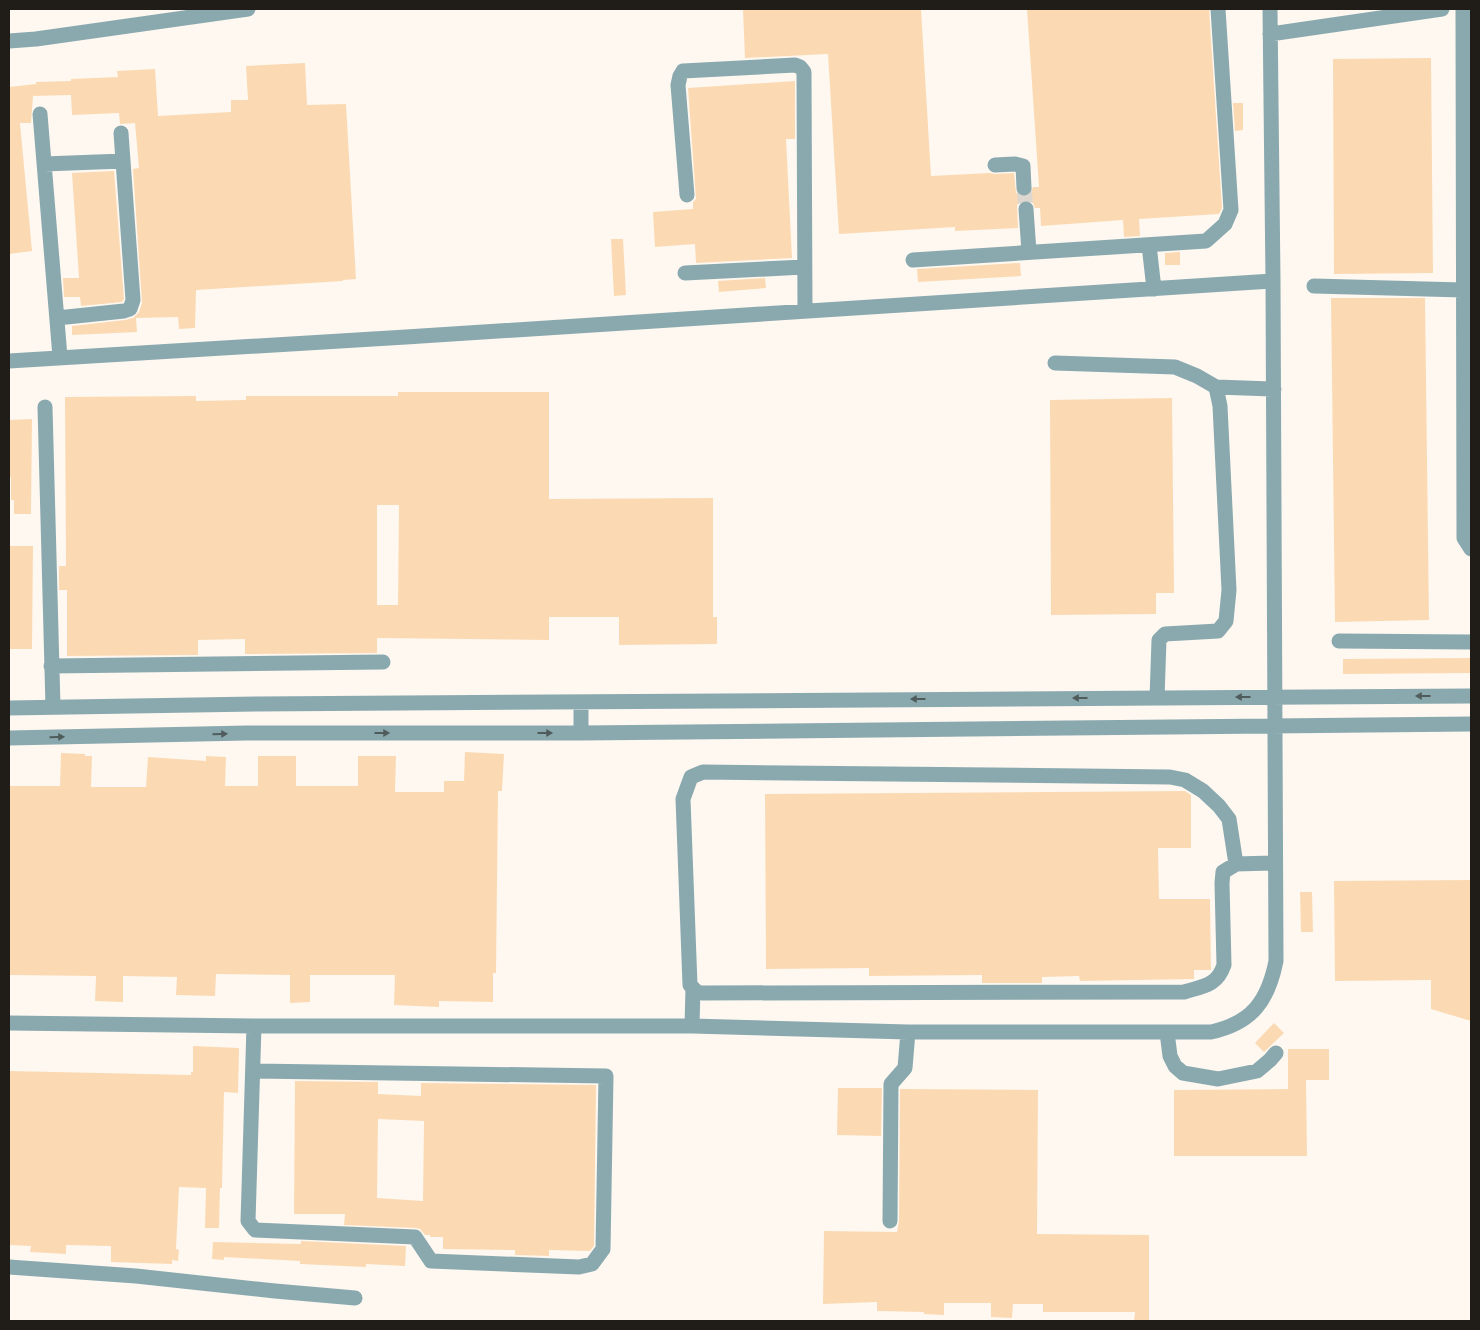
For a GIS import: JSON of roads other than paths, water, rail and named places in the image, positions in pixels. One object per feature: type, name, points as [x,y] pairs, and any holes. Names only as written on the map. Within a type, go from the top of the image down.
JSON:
[{"type":"street","points":[[9,41],[36,39],[248,9]]},
{"type":"street","points":[[913,260],[1206,241],[1225,224],[1231,210],[1218,9]]},
{"type":"street","points":[[9,1023],[254,1026],[692,1026],[908,1032],[1211,1032],[1222,1030],[1250,1016],[1264,998],[1272,982],[1276,961],[1274,389],[1270,9]]},
{"type":"street","points":[[1270,34],[1442,9]]},
{"type":"street","points":[[1462,9],[1464,538],[1471,548]]},
{"type":"street","points":[[687,195],[678,85],[680,76],[684,71],[794,65],[800,67],[804,72],[805,312]]},
{"type":"street","points":[[40,114],[60,358]]},
{"type":"street","points":[[57,318],[130,309],[133,300],[121,132]]},
{"type":"street","points":[[44,164],[124,161]]},
{"type":"street","points":[[995,165],[1014,164],[1023,166],[1024,188]]},
{"type":"street","points":[[1026,209],[1029,252]]},
{"type":"street","points":[[1149,245],[1154,289]]},
{"type":"street","points":[[685,273],[804,267]]},
{"type":"street","points":[[9,361],[1273,281]]},
{"type":"street","points":[[1314,286],[1463,290]]},
{"type":"street","points":[[1055,363],[1175,367],[1197,376],[1216,387],[1274,389]]},
{"type":"street","points":[[1156,698],[1159,640],[1162,636],[1165,634],[1218,631],[1226,621],[1229,590],[1220,406],[1216,387]]},
{"type":"street","points":[[45,407],[52,707]]},
{"type":"street","points":[[1339,641],[1471,642]]},
{"type":"street","points":[[51,666],[383,662]]},
{"type":"street","points":[[9,708],[1471,696]]},
{"type":"street","points":[[581,702],[581,732]]},
{"type":"street","points":[[9,738],[247,733],[1471,724]]},
{"type":"street","points":[[1236,864],[1230,819],[1203,790],[1185,780],[1170,777],[703,772],[690,778],[683,799],[690,985],[702,993],[1184,992],[1214,983],[1221,974],[1224,965],[1223,872],[1236,864],[1275,863]]},
{"type":"street","points":[[692,1026],[693,988]]},
{"type":"street","points":[[254,1026],[248,1221],[255,1230],[415,1237],[431,1261],[579,1267],[592,1264],[603,1249],[606,1076],[254,1071]]},
{"type":"street","points":[[890,1221],[891,1084],[906,1068],[908,1032]]},
{"type":"street","points":[[1167,1032],[1170,1056],[1175,1066],[1183,1073],[1218,1079],[1257,1071],[1276,1053]]},
{"type":"street","points":[[9,1267],[136,1276],[355,1298]]},
{"type":"tunnel","points":[[1024,188],[1026,209]]}]
